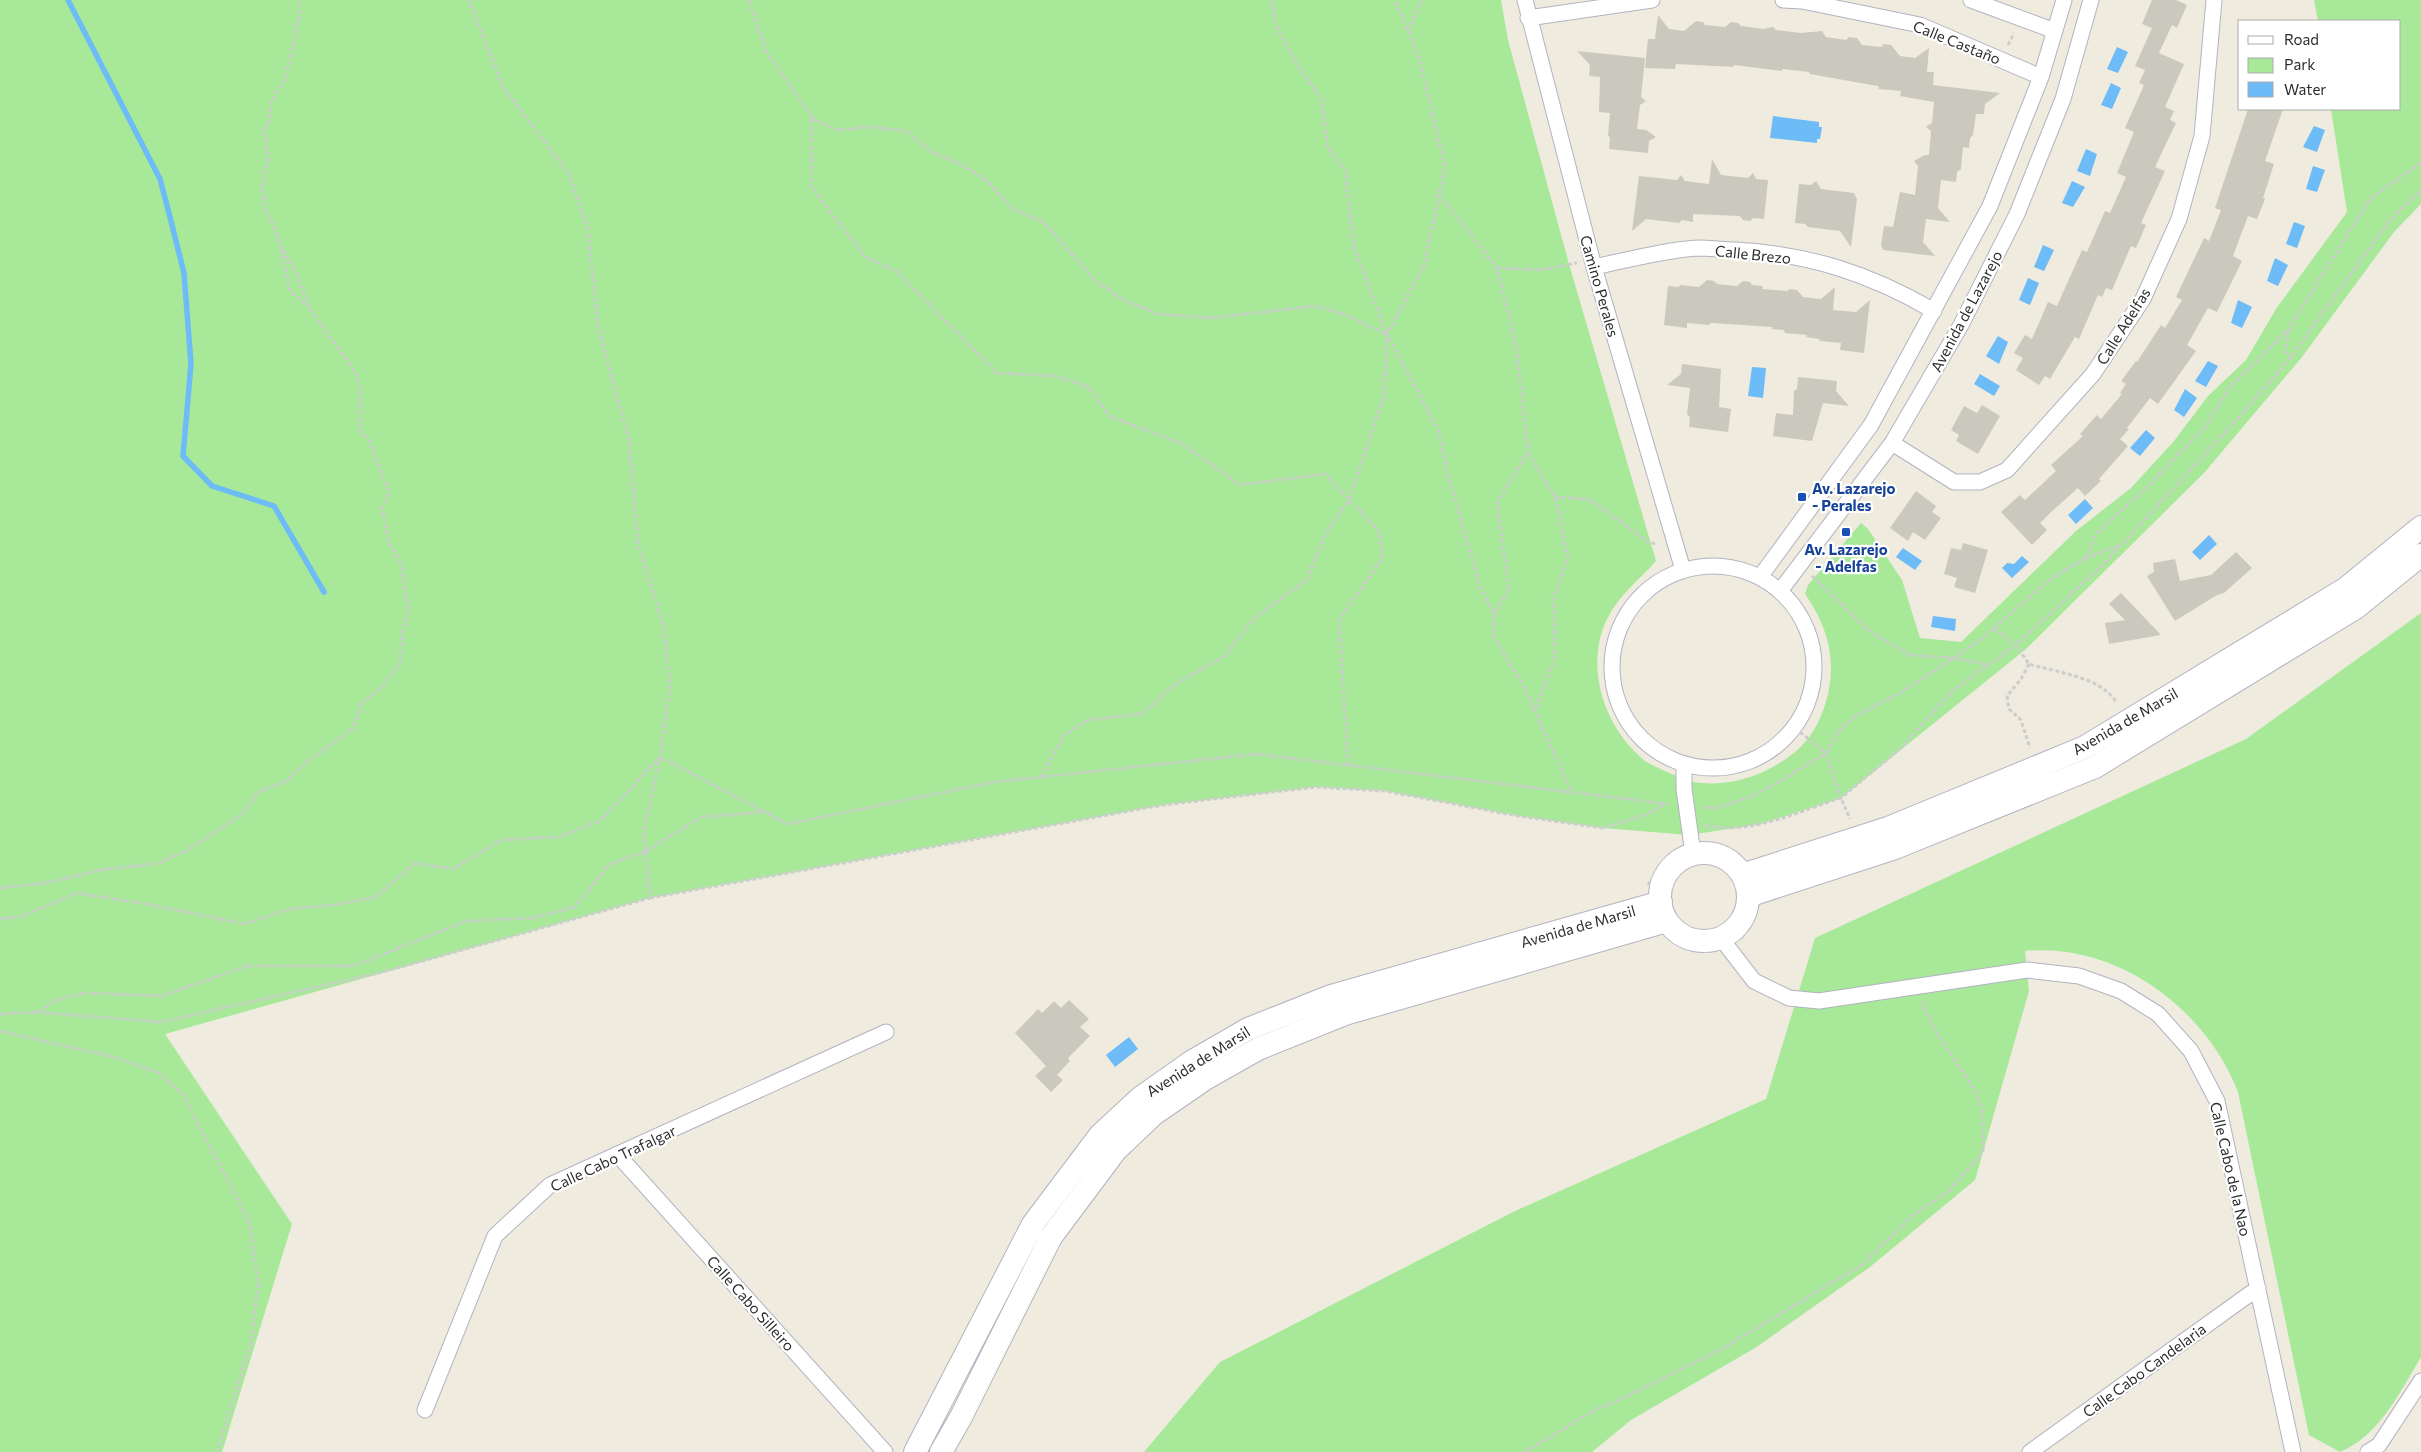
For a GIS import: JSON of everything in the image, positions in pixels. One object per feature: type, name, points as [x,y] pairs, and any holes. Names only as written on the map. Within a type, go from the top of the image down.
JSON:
[{"type":"street","name":"Camino Perales","points":[[1525,0],[1528,18],[1593,264],[1683,570]]},
{"type":"street","points":[[1528,18],[1652,0]]},
{"type":"street","name":"Calle Castaño","points":[[1783,0],[1802,1],[1920,25],[2041,77]]},
{"type":"street","points":[[1971,0],[2055,32]]},
{"type":"street","name":"Avenida de Lazarejo","points":[[1760,577],[1871,425],[1990,206],[2041,77],[2064,0]]},
{"type":"street","name":"Avenida de Lazarejo","points":[[1780,591],[1892,443],[1960,325],[2017,214],[2063,99],[2091,0]]},
{"type":"street","name":"Calle Adelfas","points":[[1892,443],[1954,482],[1980,482],[2007,470],[2093,374],[2143,299],[2180,218],[2202,136],[2214,0]]},
{"type":"street","name":"Calle Brezo","points":[[1593,264],[1699,248],[1773,252],[1844,268],[1909,296],[1934,311]]},
{"type":"street","name":"Avenida de Marsil","points":[[1748,894],[1888,828],[2084,747],[2345,589],[2421,527]]},
{"type":"street","name":"Avenida de Marsil","points":[[1748,894],[1895,848],[2095,767],[2357,608],[2421,555]]},
{"type":"street","points":[[1709,566],[1735,568],[1760,577],[1780,591],[1800,614],[1812,642],[1815,672],[1809,702],[1795,728],[1778,746],[1757,760],[1733,767],[1709,769],[1684,765],[1658,754],[1636,734],[1620,710],[1612,683],[1612,654],[1619,626],[1635,602],[1656,582],[1683,570],[1709,566]]},
{"type":"street","points":[[1684,765],[1691,807],[1693,854]]},
{"type":"street","points":[[1709,853],[1723,857],[1736,867],[1748,894],[1747,906],[1740,922],[1724,943],[1691,939],[1678,932],[1656,909],[1662,883],[1669,870],[1680,860],[1693,854],[1709,853]]},
{"type":"street","name":"Avenida de Marsil","points":[[915,1452],[1033,1224],[1100,1135],[1140,1098],[1191,1062],[1248,1029],[1331,996],[1656,909]]},
{"type":"street","name":"Avenida de Marsil","points":[[942,1452],[1051,1237],[1116,1150],[1154,1114],[1205,1079],[1258,1049],[1346,1014],[1656,909]]},
{"type":"street","name":"Calle Cabo de la Nao","points":[[1724,943],[1754,981],[1789,998],[1818,1001],[2027,970],[2087,979],[2121,991],[2158,1014],[2190,1051],[2217,1101],[2293,1452]]},
{"type":"street","name":"Calle Cabo Trafalgar","points":[[425,1410],[496,1236],[550,1185],[886,1032]]},
{"type":"street","name":"Calle Cabo Silleiro","points":[[617,1154],[885,1452]]},
{"type":"street","name":"Calle Cabo Candelaria","points":[[2030,1452],[2258,1288]]},
{"type":"street","points":[[2368,1452],[2378,1445],[2421,1381]]},
{"type":"path","points":[[0,888],[46,883],[101,870],[159,863],[188,850],[241,815],[258,792],[286,781],[308,761],[354,728],[360,704],[382,687],[400,664],[402,632],[410,613],[400,562],[388,539],[382,508],[389,493],[368,440],[359,430],[361,392],[356,373],[310,309],[290,290],[274,226],[265,211],[262,184],[269,158],[264,132],[270,118],[271,102],[285,79],[300,15],[299,0]]},
{"type":"path","points":[[468,0],[503,87],[569,174],[588,229],[598,328],[629,440],[638,544],[663,624],[670,685],[660,757],[644,830],[650,898]]},
{"type":"path","points":[[749,0],[767,53],[812,118],[836,130],[869,127],[906,131],[932,152],[960,164],[986,180],[1014,209],[1044,223],[1095,281],[1128,302],[1158,314],[1212,318],[1315,306],[1344,314],[1387,334]]},
{"type":"path","points":[[1271,0],[1276,25],[1297,64],[1321,98],[1328,148],[1345,170],[1354,246],[1387,334],[1438,430],[1448,474],[1480,586],[1494,615],[1494,638],[1523,685],[1573,793]]},
{"type":"path","points":[[1041,777],[1064,735],[1088,720],[1141,714],[1175,685],[1226,655],[1255,617],[1307,580],[1324,537],[1349,500],[1384,395],[1387,334],[1424,266],[1444,166],[1418,54],[1395,0]]},
{"type":"path","points":[[1408,32],[1422,0]]},
{"type":"path","points":[[2002,60],[2020,18]]},
{"type":"path","points":[[812,118],[811,186],[865,257],[896,271],[997,373],[1055,376],[1088,387],[1109,416],[1183,444],[1240,485],[1325,474],[1380,532],[1382,559],[1339,620],[1348,766]]},
{"type":"path","points":[[2086,558],[2096,534],[2152,482],[2206,426],[2229,388],[2288,330],[2370,199],[2421,163]]},
{"type":"path","points":[[1691,807],[1701,824],[1720,829],[1761,824],[1841,798],[1901,748],[1952,691],[2016,645],[2122,545],[2242,415],[2290,358],[2390,220],[2421,190]]},
{"type":"path","points":[[1439,193],[1497,268],[1516,345],[1528,452],[1555,497],[1568,558],[1553,599],[1555,657],[1535,712]]},
{"type":"path","points":[[280,245],[295,270],[310,309]]},
{"type":"path","points":[[1497,268],[1540,270],[1593,264]]},
{"type":"path","points":[[2288,330],[2286,352],[2290,358]]},
{"type":"path","points":[[1494,615],[1509,589],[1497,503],[1528,452]]},
{"type":"path","points":[[1555,497],[1588,499],[1648,542],[1657,544]]},
{"type":"path","points":[[660,757],[788,824],[994,782],[1256,754],[1691,807],[1717,808],[1752,796],[1826,753],[1839,730],[1856,716],[1900,693],[1954,658],[1994,628],[2052,578],[2086,558],[2122,545]]},
{"type":"path","points":[[1809,573],[1868,630],[1910,655],[1954,658],[1989,664]]},
{"type":"path","points":[[1994,628],[2016,645],[2029,664],[2100,684],[2111,693],[2128,720]]},
{"type":"path","points":[[2029,664],[2021,679],[2007,696],[2009,709],[2021,720],[2034,768]]},
{"type":"path","points":[[1795,728],[1826,753],[1849,818]]},
{"type":"path","points":[[0,919],[20,917],[77,893],[146,904],[245,924],[289,909],[334,905],[376,897],[416,863],[453,869],[501,840],[559,837],[601,820],[660,757]]},
{"type":"path","points":[[0,1014],[38,1013],[161,1022],[380,973],[650,898],[1163,805],[1316,788],[1385,791],[1518,816],[1603,828],[1645,815],[1667,804]]},
{"type":"path","points":[[38,1013],[54,1001],[84,993],[162,996],[247,966],[354,966],[466,921],[533,918],[575,907],[610,864],[646,851],[702,817],[766,812]]},
{"type":"path","points":[[1651,877],[1656,909],[1667,940],[1706,950],[1714,956],[1724,943],[1740,942],[1748,894]]},
{"type":"path","points":[[1526,1452],[1595,1410],[1718,1351],[1862,1265],[1912,1216],[1949,1190],[1983,1152],[1983,1119],[1977,1095],[1924,1005],[1922,985]]},
{"type":"path","points":[[0,1031],[114,1056],[159,1073],[183,1095],[236,1196],[250,1226],[258,1281],[252,1339],[217,1452]]},
{"type":"green space","points":[[0,0],[1501,0],[1508,40],[1569,264],[1656,561],[1623,595],[1607,619],[1600,638],[1597,657],[1602,696],[1619,732],[1645,761],[1678,777],[1701,783],[1718,783],[1751,777],[1778,764],[1804,744],[1816,727],[1829,690],[1831,661],[1829,647],[1820,620],[1805,594],[1808,585],[1861,523],[1868,529],[1902,580],[1920,638],[1961,642],[2076,531],[2131,488],[2174,441],[2208,396],[2246,360],[2276,309],[2347,212],[2331,110],[2401,110],[2401,20],[2318,20],[2314,0],[2421,0],[2421,204],[2394,232],[2302,357],[2204,473],[2026,649],[1841,798],[1761,824],[1689,835],[1603,828],[1518,816],[1385,791],[1316,787],[1163,805],[650,898],[165,1034],[292,1224],[222,1452],[0,1452]]},
{"type":"green space","points":[[2421,613],[2421,1357],[2397,1398],[2378,1424],[2354,1444],[2340,1452],[2309,1435],[2238,1092],[2223,1062],[2204,1034],[2181,1009],[2154,987],[2124,970],[2093,958],[2059,951],[2025,951],[2029,991],[1975,1180],[1870,1267],[1755,1348],[1631,1420],[1592,1452],[1144,1452],[1220,1362],[1515,1211],[1766,1099],[1815,938],[2246,739]]},
{"type":"water","points":[[2117,47],[2128,52],[2118,73],[2107,69]]},
{"type":"water","points":[[2111,83],[2121,88],[2112,109],[2101,105]]},
{"type":"water","points":[[1773,116],[1819,122],[1819,127],[1822,127],[1820,139],[1817,139],[1817,143],[1770,138]]},
{"type":"water","points":[[2314,126],[2325,130],[2317,152],[2303,147]]},
{"type":"water","points":[[2086,149],[2097,154],[2090,176],[2077,171]]},
{"type":"water","points":[[2313,166],[2325,170],[2317,192],[2306,189]]},
{"type":"water","points":[[2072,181],[2085,187],[2073,207],[2062,203]]},
{"type":"water","points":[[2294,222],[2305,226],[2297,248],[2286,244]]},
{"type":"water","points":[[2043,245],[2054,250],[2044,271],[2034,267]]},
{"type":"water","points":[[2275,258],[2288,265],[2278,286],[2267,281]]},
{"type":"water","points":[[2028,278],[2039,283],[2030,305],[2019,300]]},
{"type":"water","points":[[2238,300],[2252,307],[2242,328],[2231,323]]},
{"type":"water","points":[[1998,336],[2008,342],[1999,364],[1986,356]]},
{"type":"water","points":[[2208,361],[2218,366],[2206,387],[2195,381]]},
{"type":"water","points":[[1752,367],[1766,368],[1763,398],[1748,396]]},
{"type":"water","points":[[1980,374],[2000,386],[1994,396],[1974,384]]},
{"type":"water","points":[[2185,389],[2197,398],[2184,417],[2174,410]]},
{"type":"water","points":[[2146,430],[2155,438],[2140,456],[2130,448]]},
{"type":"water","points":[[2085,499],[2093,508],[2076,524],[2068,515]]},
{"type":"water","points":[[2209,535],[2217,544],[2200,560],[2192,552]]},
{"type":"water","points":[[1903,548],[1922,561],[1915,570],[1896,557]]},
{"type":"water","points":[[2022,556],[2029,562],[2012,578],[2002,568],[2007,563],[2014,564]]},
{"type":"water","points":[[1933,616],[1956,619],[1955,631],[1931,627]]},
{"type":"water","points":[[1129,1037],[1138,1049],[1115,1067],[1106,1055]]},
{"type":"building","points":[[2152,0],[2176,0],[2187,5],[2177,28],[2172,25],[2159,53],[2184,64],[2165,107],[2174,111],[2170,120],[2176,123],[2155,167],[2165,171],[2141,223],[2146,225],[2136,248],[2131,246],[2112,290],[2106,288],[2102,297],[2098,295],[2079,339],[2075,337],[2050,379],[2045,376],[2039,385],[2016,370],[2023,358],[2014,353],[2025,335],[2032,339],[2048,302],[2057,306],[2082,250],[2087,252],[2105,211],[2110,213],[2126,177],[2117,173],[2134,132],[2125,128],[2144,85],[2139,83],[2145,70],[2135,66],[2152,28],[2142,24]]},
{"type":"building","points":[[1658,15],[1669,29],[1684,31],[1696,21],[1703,22],[1705,25],[1725,27],[1731,22],[1738,23],[1741,26],[1763,29],[1773,27],[1776,30],[1801,33],[1822,31],[1826,37],[1846,40],[1849,37],[1857,38],[1862,45],[1881,47],[1884,44],[1891,45],[1900,56],[1915,58],[1929,48],[1927,72],[1934,72],[1933,85],[2000,93],[1985,104],[1984,114],[1976,114],[1969,148],[1963,147],[1961,169],[1957,172],[1956,182],[1941,180],[1938,208],[1950,222],[1926,219],[1923,242],[1935,256],[1883,250],[1881,245],[1884,226],[1893,227],[1900,192],[1915,195],[1918,166],[1914,161],[1929,155],[1931,131],[1926,127],[1932,123],[1934,102],[1900,96],[1901,91],[1879,89],[1878,86],[1810,74],[1809,72],[1782,69],[1782,71],[1734,65],[1733,67],[1676,64],[1675,69],[1645,68],[1648,39],[1655,39]]},
{"type":"building","points":[[1577,51],[1645,58],[1641,97],[1646,101],[1640,105],[1637,129],[1646,130],[1656,137],[1649,141],[1648,153],[1609,149],[1610,113],[1599,112],[1600,77],[1589,76],[1590,65]]},
{"type":"building","points":[[2248,110],[2283,110],[2265,161],[2274,164],[2263,198],[2265,199],[2257,219],[2248,216],[2233,256],[2242,261],[2217,312],[2208,308],[2187,345],[2196,351],[2158,404],[2150,398],[2127,428],[2129,429],[2120,439],[2128,446],[2099,479],[2101,481],[2085,496],[2078,488],[2050,513],[2040,523],[2047,530],[2032,545],[2001,512],[2020,495],[2025,500],[2056,471],[2051,465],[2083,436],[2080,434],[2097,415],[2101,419],[2122,394],[2120,393],[2126,384],[2121,381],[2137,362],[2161,325],[2165,328],[2182,300],[2176,297],[2204,238],[2209,241],[2221,210],[2215,208]]},
{"type":"building","points":[[1712,159],[1721,175],[1748,178],[1753,173],[1756,179],[1768,180],[1764,219],[1753,218],[1750,221],[1743,220],[1740,216],[1693,214],[1693,222],[1682,220],[1679,223],[1646,219],[1632,231],[1639,176],[1677,180],[1681,175],[1685,181],[1709,184]]},
{"type":"building","points":[[1816,181],[1821,189],[1854,193],[1857,199],[1851,247],[1840,231],[1808,227],[1805,224],[1795,223],[1799,184],[1811,185]]},
{"type":"building","points":[[1707,280],[1714,281],[1717,284],[1737,286],[1743,281],[1750,282],[1752,285],[1763,286],[1762,289],[1797,290],[1803,297],[1821,299],[1835,287],[1833,310],[1856,312],[1870,300],[1864,353],[1840,350],[1841,343],[1820,341],[1819,339],[1806,337],[1807,335],[1785,333],[1784,330],[1772,329],[1772,327],[1711,323],[1709,325],[1687,323],[1687,328],[1664,325],[1668,286],[1699,287]]},
{"type":"building","points":[[1682,364],[1721,369],[1719,407],[1731,409],[1728,432],[1689,427],[1690,417],[1687,414],[1690,388],[1667,385],[1681,374]]},
{"type":"building","points":[[1798,377],[1837,381],[1836,391],[1849,406],[1823,403],[1812,441],[1773,436],[1776,413],[1793,415],[1794,391],[1797,389]]},
{"type":"building","points":[[1982,405],[2000,416],[1978,454],[1956,441],[1959,435],[1951,430],[1964,406],[1977,413]]},
{"type":"building","points":[[1916,491],[1936,506],[1932,512],[1941,518],[1925,540],[1913,532],[1908,541],[1890,528]]},
{"type":"building","points":[[1963,543],[1988,550],[1975,593],[1954,587],[1957,578],[1944,574],[1951,548],[1961,550]]},
{"type":"building","points":[[2236,552],[2252,568],[2224,593],[2217,595],[2175,621],[2147,576],[2154,572],[2153,563],[2175,559],[2180,581],[2211,575]]},
{"type":"building","points":[[2121,593],[2161,635],[2109,644],[2105,623],[2125,620],[2109,604]]},
{"type":"building","points":[[1069,1000],[1089,1019],[1080,1027],[1090,1036],[1068,1058],[1070,1061],[1057,1075],[1063,1080],[1051,1092],[1035,1076],[1046,1066],[1015,1033],[1038,1009],[1042,1013],[1054,1001],[1061,1008]]},
{"type":"waterway","points":[[68,0],[160,179],[170,217],[184,273],[191,364],[183,456],[212,486],[274,506],[324,592]]},
{"type":"place","name":"Av. Lazarejo - Perales","points":[[1802,497]]},
{"type":"place","name":"Av. Lazarejo - Adelfas","points":[[1846,532]]}]
